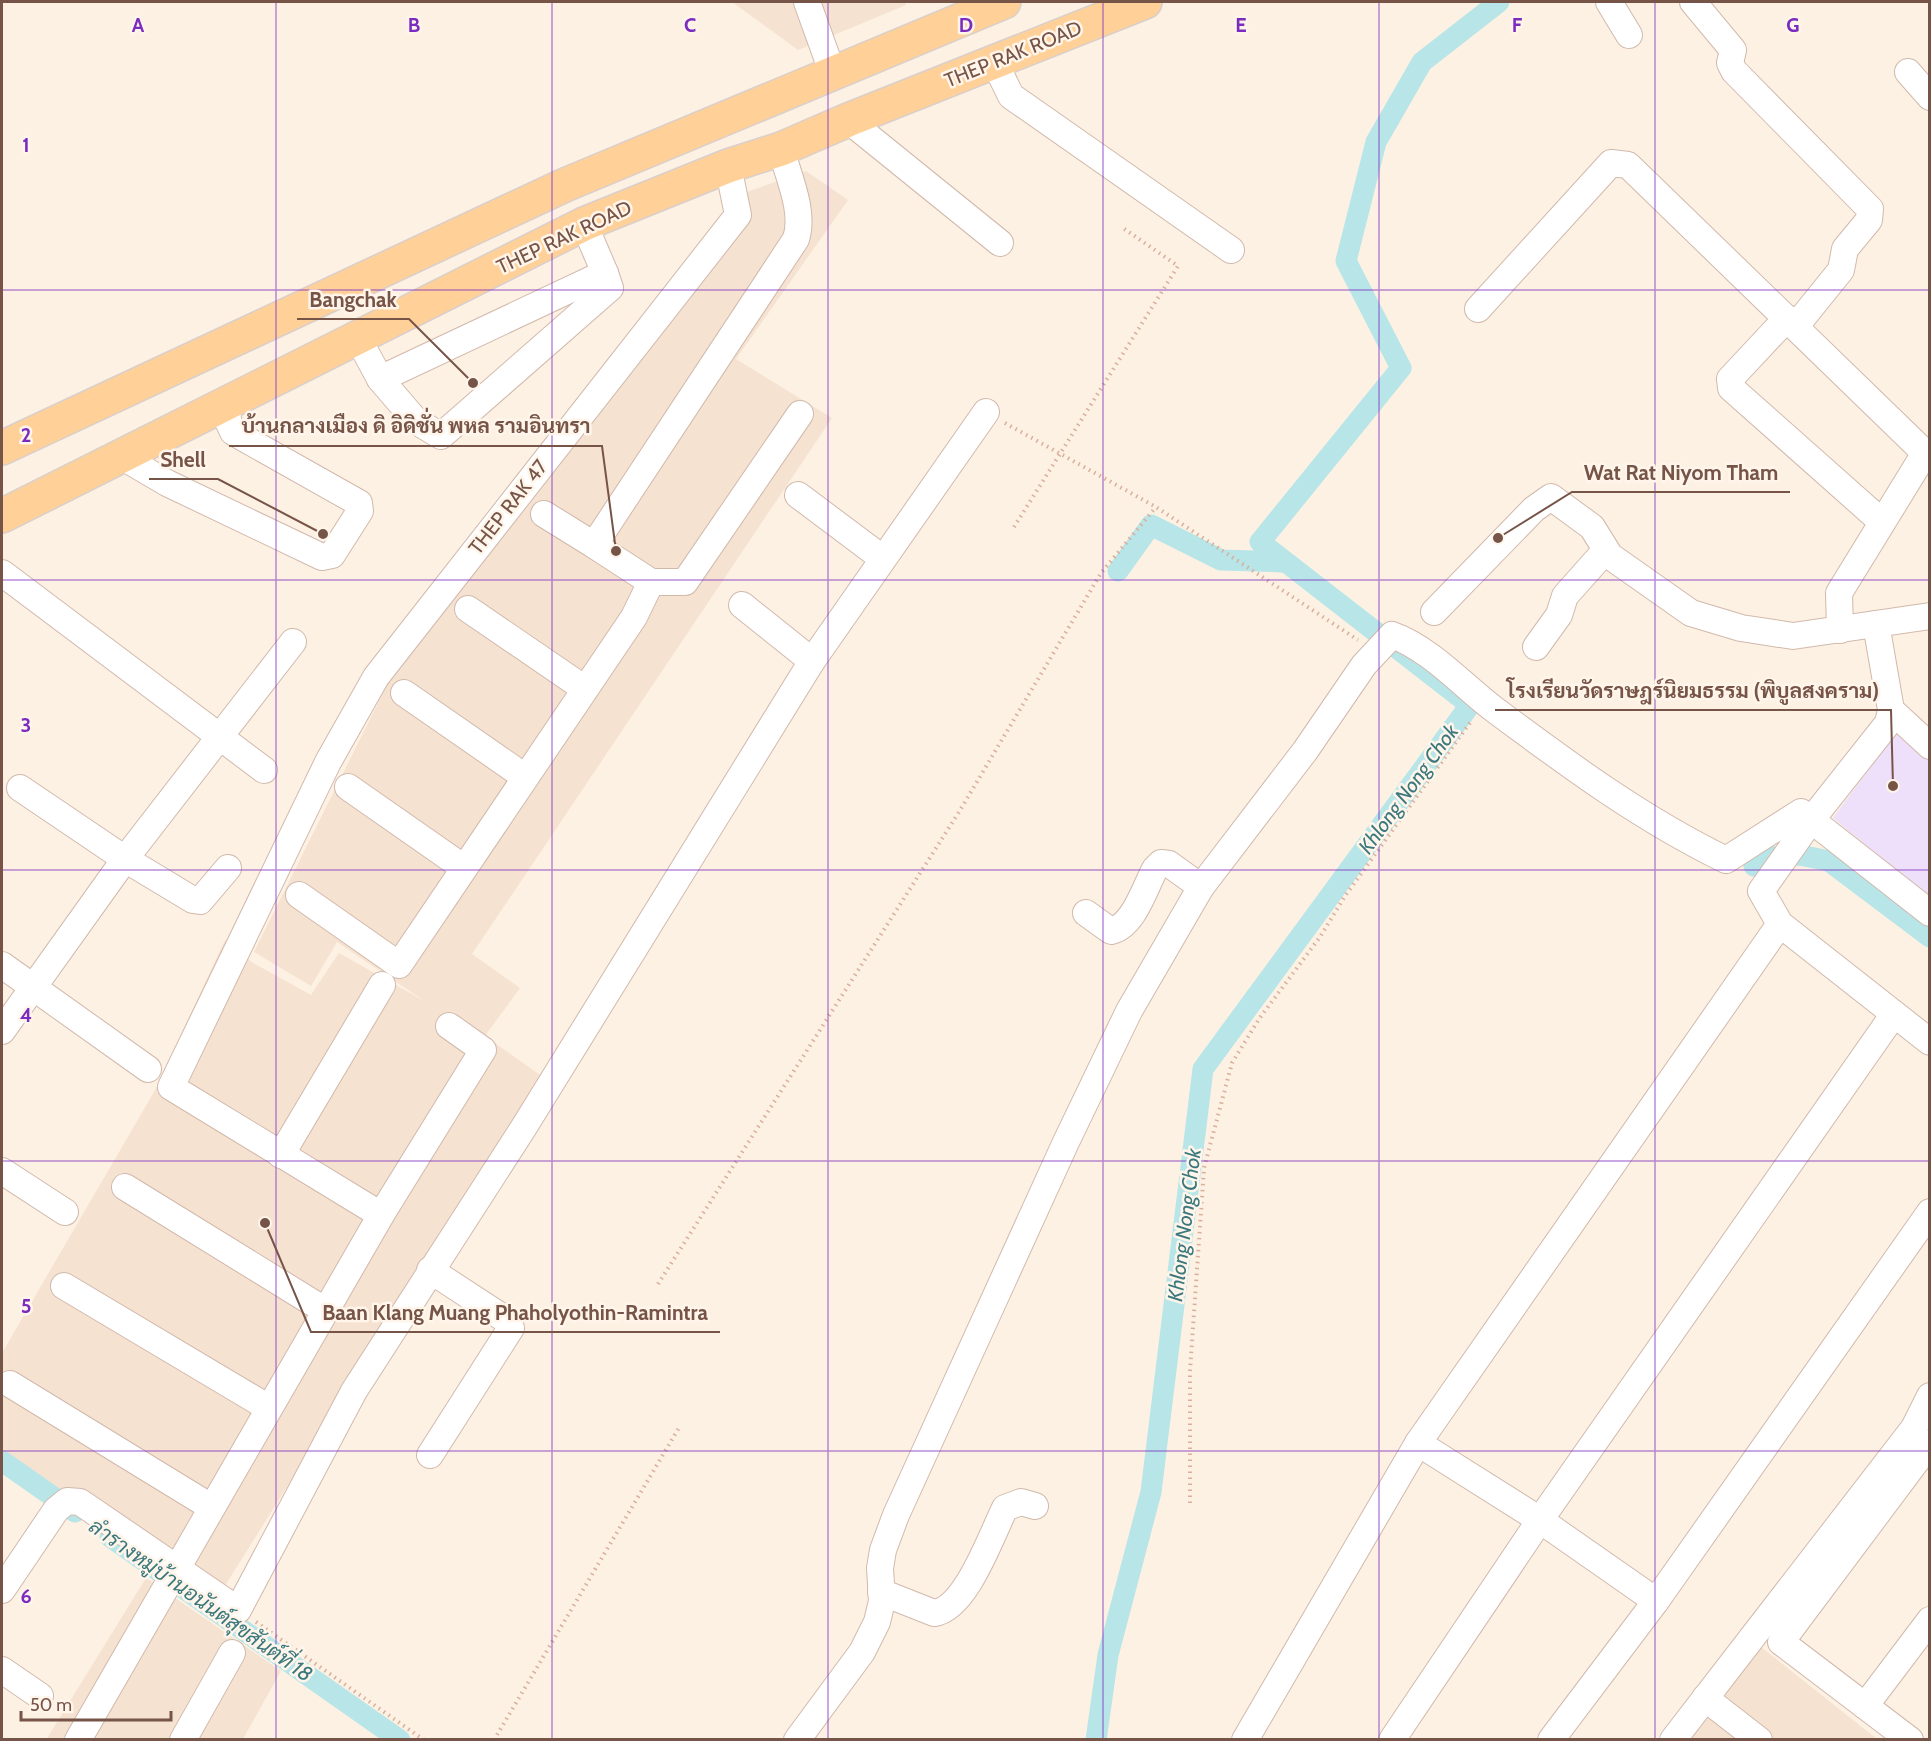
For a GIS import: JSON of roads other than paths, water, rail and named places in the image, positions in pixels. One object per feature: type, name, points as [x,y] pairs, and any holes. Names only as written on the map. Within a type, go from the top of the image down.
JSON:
[{"type":"main road","points":[[2,448],[565,184],[1004,2]]},
{"type":"main road","name":"THEP RAK ROAD","points":[[2,516],[584,224],[728,166],[781,149],[994,61],[1145,2]]},
{"type":"street","points":[[807,2],[833,74]]},
{"type":"street","points":[[1609,2],[1629,35]]},
{"type":"street","points":[[1692,2],[1733,50],[1730,63],[1734,71],[1870,209],[1869,220],[1845,249],[1841,270],[1730,380],[1729,384],[1749,406],[1882,522]]},
{"type":"street","points":[[994,61],[1011,96],[1231,250]]},
{"type":"street","points":[[1908,72],[1929,97]]},
{"type":"street","points":[[848,120],[1000,243]]},
{"type":"street","points":[[594,545],[796,239],[798,228],[795,194],[781,149]]},
{"type":"street","points":[[1478,309],[1611,163],[1628,165],[1925,453],[1839,593],[1840,630]]},
{"type":"street","name":"THEP RAK 47","points":[[281,1155],[171,1087],[328,762],[376,677],[738,214],[728,166]]},
{"type":"street","points":[[358,338],[380,379],[416,421],[441,436],[610,288],[584,224]]},
{"type":"street","points":[[380,379],[605,273]]},
{"type":"street","points":[[121,456],[167,483],[322,557],[332,555],[360,511],[359,503],[233,432],[228,421],[227,403]]},
{"type":"street","points":[[2,1587],[61,1505],[80,1502],[88,1506],[171,1576],[238,1610],[354,1391],[524,1127],[812,661],[986,412]]},
{"type":"street","points":[[544,514],[651,582],[685,582],[800,414]]},
{"type":"street","points":[[798,495],[882,558]]},
{"type":"street","points":[[1434,612],[1534,509],[1549,498],[1570,509],[1592,527],[1605,551],[1619,564],[1690,613],[1741,628],[1793,636],[1929,616]]},
{"type":"street","points":[[1536,647],[1559,615],[1565,596],[1605,551]]},
{"type":"street","points":[[2,573],[264,770]]},
{"type":"street","points":[[299,895],[399,965],[634,617],[651,582]]},
{"type":"street","points":[[742,605],[812,661]]},
{"type":"street","points":[[468,609],[585,689]]},
{"type":"street","points":[[1876,624],[1891,710],[1888,723],[1810,823],[1761,891],[1780,924],[1929,1042]]},
{"type":"street","points":[[2,1031],[125,859],[293,642]]},
{"type":"street","points":[[797,1740],[872,1634],[877,1622],[881,1592],[880,1568],[883,1550],[896,1515],[976,1337],[1129,1011],[1201,887],[1305,751],[1377,650],[1418,648],[1484,702],[1608,794],[1726,860],[1801,812],[1810,823],[1929,913]]},
{"type":"street","points":[[404,693],[525,777]]},
{"type":"street","points":[[1891,710],[1929,746]]},
{"type":"street","points":[[348,787],[464,868]]},
{"type":"street","points":[[20,788],[125,859],[193,900],[200,901],[228,868]]},
{"type":"street","points":[[1086,913],[1111,930],[1118,929],[1127,923],[1155,868],[1161,863],[1169,864],[1201,887]]},
{"type":"street","points":[[1245,1740],[1418,1443],[1780,924]]},
{"type":"street","points":[[2,965],[148,1069]]},
{"type":"street","points":[[381,1215],[281,1155],[382,985]]},
{"type":"street","points":[[1392,1740],[1540,1520],[1894,1014]]},
{"type":"street","points":[[78,1740],[381,1215],[483,1050],[449,1026]]},
{"type":"street","points":[[2,1171],[65,1212]]},
{"type":"street","points":[[125,1187],[326,1311]]},
{"type":"street","points":[[1551,1740],[1656,1601],[1929,1212]]},
{"type":"street","points":[[430,1270],[508,1321],[511,1328],[430,1455]]},
{"type":"street","points":[[64,1286],[269,1408]]},
{"type":"street","points":[[10,1384],[211,1507]]},
{"type":"street","points":[[1678,1738],[1705,1698],[1914,1428],[1929,1396]]},
{"type":"street","points":[[1418,1443],[1540,1520],[1656,1601]]},
{"type":"street","points":[[1910,1740],[1781,1642],[1929,1443]]},
{"type":"street","points":[[881,1592],[934,1613],[943,1612],[961,1596],[1005,1508],[1021,1502],[1035,1506]]},
{"type":"street","points":[[1865,1706],[1929,1620]]},
{"type":"street","points":[[183,1740],[232,1653]]},
{"type":"street","points":[[2,1670],[40,1696]]},
{"type":"street","points":[[1705,1698],[1759,1740]]},
{"type":"waterway","name":"Khlong Nong Chok","points":[[1096,1740],[1108,1655],[1151,1492],[1203,1069],[1470,705],[1260,542],[1401,368],[1346,261],[1376,142],[1422,62],[1499,2]]},
{"type":"waterway","points":[[1118,571],[1151,525],[1221,560],[1285,562]]},
{"type":"waterway","points":[[1754,866],[1772,857],[1800,855],[1829,861],[1930,937]]},
{"type":"waterway","name":"ลำรางหมู่บ้านอนันต์สุขสันต์ที่ 18","points":[[2,1461],[75,1512]]},
{"type":"waterway","name":"ลำรางหมู่บ้านอนันต์สุขสันต์ที่ 18","points":[[110,1537],[400,1740]]},
{"type":"place","name":"Bangchak","points":[[473,383]]},
{"type":"place","name":"Shell","points":[[323,534]]},
{"type":"place","name":"Wat Rat Niyom Tham","points":[[1498,538]]},
{"type":"place","name":"บ้านกลางเมือง ดิ อิดิชั่น พหล รามอินทรา","points":[[616,551]]},
{"type":"place","name":"โรงเรียนวัดราษฎร์นิยมธรรม (พิบูลสงคราม)","points":[[1893,786]]},
{"type":"place","name":"Baan Klang Muang Phaholyothin-Ramintra","points":[[265,1223]]}]
